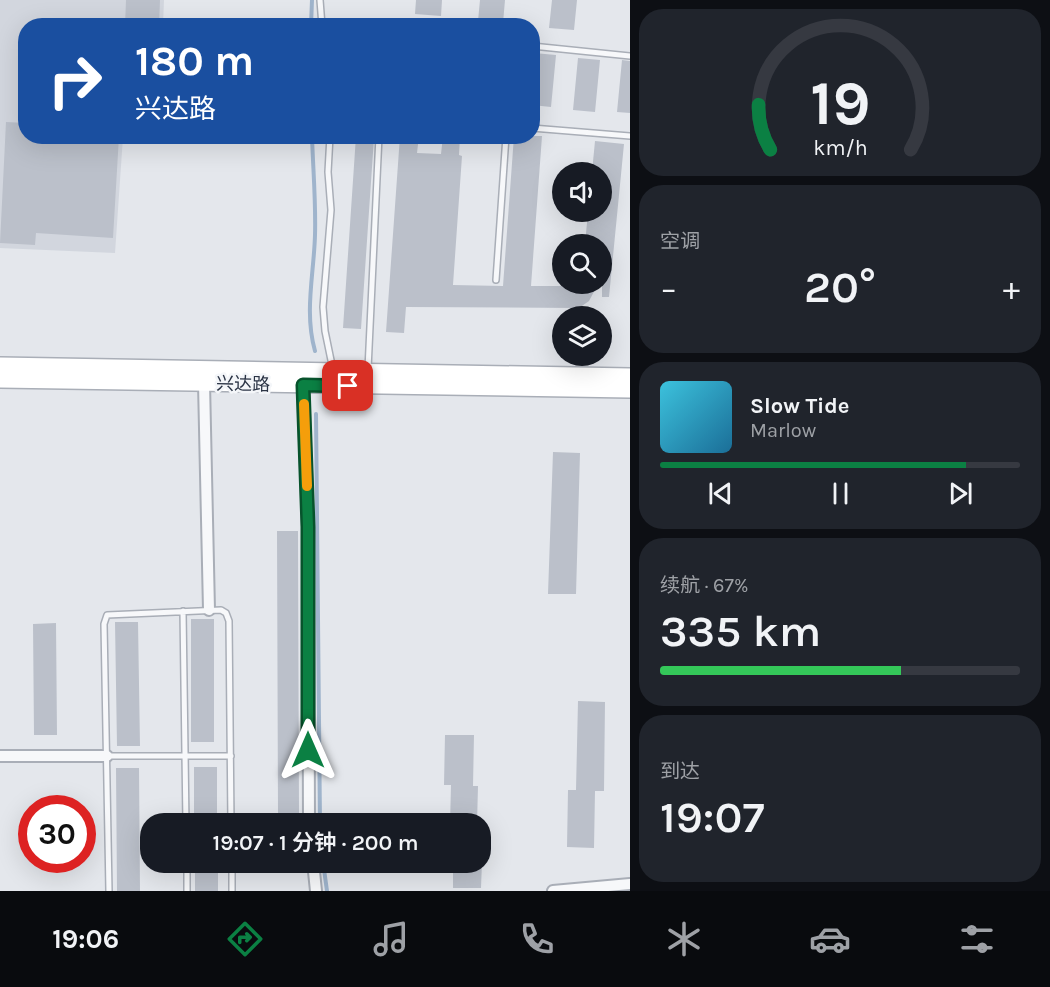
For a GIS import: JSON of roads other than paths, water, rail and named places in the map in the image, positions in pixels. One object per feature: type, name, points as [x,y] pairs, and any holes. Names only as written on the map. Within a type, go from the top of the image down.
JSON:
[{"type":"main road","name":"兴达路","points":[[0,365],[630,376]]},
{"type":"main road","name":"兴达路","points":[[0,380],[630,390]]},
{"type":"street","points":[[204,383],[209,610]]},
{"type":"street","points":[[303,385],[308,539],[309,813]]},
{"type":"street","points":[[0,756],[106,756]]},
{"type":"street","points":[[314,873],[316,891]]},
{"type":"street","points":[[553,891],[630,884]]},
{"type":"lane","points":[[320,0],[321,18]]},
{"type":"lane","points":[[540,47],[630,56]]},
{"type":"lane","points":[[540,129],[630,136]]},
{"type":"lane","points":[[327,144],[331,210],[323,307],[333,371]]},
{"type":"lane","points":[[328,162],[329,144]]},
{"type":"lane","points":[[368,371],[379,144]]},
{"type":"lane","points":[[496,280],[505,144]]},
{"type":"lane","points":[[109,891],[105,618],[107,615],[209,610],[221,610],[226,614],[229,621],[231,813]]},
{"type":"lane","points":[[183,611],[186,813]]},
{"type":"lane","points":[[106,756],[231,756]]},
{"type":"lane","points":[[187,873],[187,891]]},
{"type":"lane","points":[[232,873],[232,891]]},
{"type":"waterway","points":[[311,18],[312,0]]},
{"type":"waterway","points":[[312,144],[315,223],[310,322],[315,351]]},
{"type":"waterway","points":[[316,414],[320,813]]},
{"type":"waterway","points":[[325,873],[327,891]]}]
